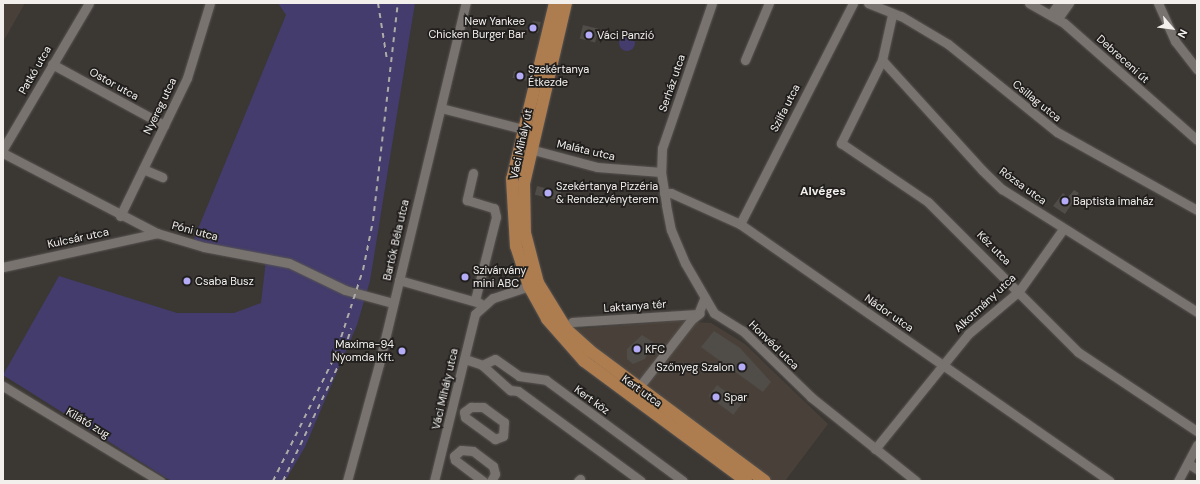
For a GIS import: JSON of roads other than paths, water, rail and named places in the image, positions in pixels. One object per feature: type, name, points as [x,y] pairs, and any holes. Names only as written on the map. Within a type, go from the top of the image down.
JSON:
[{"type":"main road","name":"Váci Mihály út","points":[[534,285],[516,246],[512,212],[512,179],[555,3]]},
{"type":"main road","name":"Váci Mihály út","points":[[534,285],[523,217],[524,182],[530,149],[566,3]]},
{"type":"main road","name":"Kert utca","points":[[534,285],[567,330],[635,393],[746,481]]},
{"type":"main road","name":"Kert utca","points":[[635,393],[765,481]]},
{"type":"street","name":"Patkó utca","points":[[3,148],[89,3]]},
{"type":"street","name":"Nyereg utca","points":[[120,216],[187,78],[210,3]]},
{"type":"street","name":"Bartók Béla utca","points":[[347,481],[399,280],[466,3]]},
{"type":"street","name":"Serház utca","points":[[660,172],[662,148],[712,3]]},
{"type":"street","points":[[745,60],[769,3]]},
{"type":"street","name":"Szilfa utca","points":[[740,224],[852,3]]},
{"type":"street","name":"Csillag utca","points":[[868,3],[892,14],[901,16],[948,44],[1057,132],[1197,210]]},
{"type":"street","name":"Debreceni út","points":[[1029,3],[1054,16],[1197,140]]},
{"type":"street","points":[[1054,16],[1059,3]]},
{"type":"street","points":[[1054,16],[1069,3]]},
{"type":"street","points":[[1158,3],[1175,41],[1197,69]]},
{"type":"street","points":[[882,60],[892,14]]},
{"type":"street","name":"Rózsa utca","points":[[882,60],[1002,189],[1197,312]]},
{"type":"street","name":"Kéz utca","points":[[882,60],[841,143],[928,202],[1020,291],[1078,352],[1197,431]]},
{"type":"street","name":"Ostor utca","points":[[52,64],[164,125]]},
{"type":"street","points":[[441,108],[524,129]]},
{"type":"street","name":"Maláta utca","points":[[530,149],[597,167],[660,172]]},
{"type":"street","name":"Póni utca","points":[[3,153],[120,216],[157,233],[204,247],[289,263],[345,290],[393,303]]},
{"type":"street","points":[[142,169],[162,177]]},
{"type":"street","points":[[660,172],[664,193]]},
{"type":"street","name":"Váci Mihály utca","points":[[434,481],[465,359],[470,324],[479,302],[496,217],[494,208],[466,200],[473,173]]},
{"type":"street","name":"Nádor utca","points":[[664,193],[671,193],[740,224],[1110,481]]},
{"type":"street","name":"Honvéd utca","points":[[664,193],[672,230],[685,263],[714,313],[743,332],[811,397],[916,481]]},
{"type":"street","name":"Alkotmány utca","points":[[876,449],[942,364],[968,334],[1020,291],[1064,229]]},
{"type":"street","name":"Kulcsár utca","points":[[3,267],[157,233]]},
{"type":"street","points":[[399,280],[479,302]]},
{"type":"street","name":"Váci Mihály utca","points":[[479,302],[534,285]]},
{"type":"street","points":[[635,393],[698,314],[705,297]]},
{"type":"street","name":"Laktanya tér","points":[[572,322],[714,313]]},
{"type":"street","name":"Kert köz","points":[[465,359],[482,365],[510,390],[518,392],[641,481]]},
{"type":"street","name":"Kert köz","points":[[482,365],[495,359],[519,376],[528,378],[538,377],[546,380],[683,481]]},
{"type":"street","points":[[518,392],[528,378]]},
{"type":"street","name":"Kilátó zug","points":[[3,386],[160,481]]},
{"type":"street","points":[[452,409],[464,412]]},
{"type":"street","points":[[1178,481],[1197,445]]},
{"type":"street","points":[[454,456],[461,450],[473,451],[493,466],[495,474],[491,481]]},
{"type":"street","points":[[442,452],[454,456],[455,460],[483,481]]},
{"type":"street","points":[[1188,463],[1197,469]]},
{"type":"railway","points":[[378,3],[387,60]]},
{"type":"railway","points":[[273,481],[335,356],[363,270],[373,221],[398,3]]},
{"type":"railway","points":[[283,481],[342,358],[351,328]]},
{"type":"place","name":"New Yankee Chicken Burger Bar","points":[[533,28]]},
{"type":"place","name":"Váci Panzió","points":[[589,35]]},
{"type":"place","name":"Szekértanya Étkezde","points":[[520,76]]},
{"type":"place","name":"Szekértanya Pizzéria & Rendezvényterem","points":[[548,193]]},
{"type":"place","name":"Baptista imaház","points":[[1065,201]]},
{"type":"place","name":"Szivárvány mini ABC","points":[[465,277]]},
{"type":"place","name":"Csaba Busz","points":[[187,281]]},
{"type":"place","name":"KFC","points":[[637,349]]},
{"type":"place","name":"Maxima-94 Nyomda Kft.","points":[[402,351]]},
{"type":"place","name":"Szőnyeg Szalon","points":[[742,367]]},
{"type":"place","name":"Spar","points":[[716,397]]},
{"type":"district","name":"Alvéges","points":[[823,192]]}]
